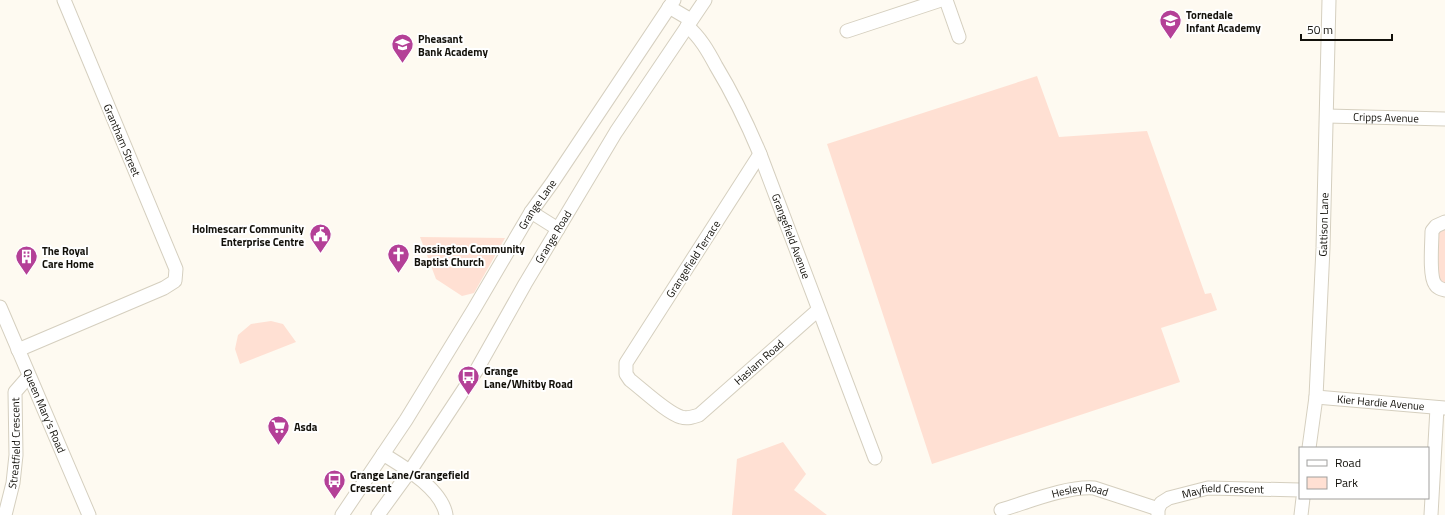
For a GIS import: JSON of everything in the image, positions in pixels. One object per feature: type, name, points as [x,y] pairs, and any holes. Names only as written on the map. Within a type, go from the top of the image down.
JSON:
[{"type":"street","name":"Grantham Street","points":[[18,350],[177,282],[176,269],[64,0]]},
{"type":"street","name":"Grange Road","points":[[378,515],[410,471],[476,371],[616,132],[704,0]]},
{"type":"street","points":[[847,31],[941,0]]},
{"type":"street","points":[[946,0],[959,37]]},
{"type":"street","name":"Gattison Lane","points":[[1309,447],[1316,397],[1323,248],[1329,0]]},
{"type":"street","name":"Grangefield Avenue","points":[[672,4],[701,39],[747,122],[875,458]]},
{"type":"street","name":"Grange Lane","points":[[342,515],[383,454],[474,309],[531,212],[672,4]]},
{"type":"street","name":"Cripps Avenue","points":[[1326,116],[1445,120]]},
{"type":"street","name":"Grangefield Terrace","points":[[699,415],[691,418],[682,418],[673,413],[630,380],[626,374],[626,363],[760,154]]},
{"type":"street","points":[[531,212],[558,229]]},
{"type":"street","points":[[1445,222],[1436,226],[1432,231],[1432,275],[1434,283],[1440,289],[1445,290]]},
{"type":"street","name":"Queen Mary's Road","points":[[0,307],[89,515]]},
{"type":"street","name":"Haslam Road","points":[[699,415],[818,310]]},
{"type":"street","name":"Streatfield Crescent","points":[[5,515],[13,483],[16,455],[15,392],[29,376]]},
{"type":"street","name":"Kier Hardie Avenue","points":[[1316,397],[1441,408]]},
{"type":"street","points":[[1431,515],[1441,408]]},
{"type":"street","points":[[383,454],[410,471],[429,488],[438,498],[446,515]]},
{"type":"street","name":"Hesley Road","points":[[1001,510],[1071,489],[1084,487],[1094,488],[1158,512]]},
{"type":"street","name":"Mayfield Crescent","points":[[1158,512],[1161,503],[1169,498],[1208,488],[1299,490]]},
{"type":"street","points":[[1300,515],[1303,499]]},
{"type":"green space","points":[[1037,76],[1059,137],[1147,131],[1205,294],[1211,293],[1217,310],[1161,328],[1180,382],[932,464],[827,144]]},
{"type":"green space","points":[[1445,222],[1445,290],[1434,283],[1436,226]]},
{"type":"green space","points":[[420,237],[505,238],[474,293],[462,296],[436,279]]},
{"type":"green space","points":[[271,321],[283,324],[296,342],[240,364],[235,349],[238,335],[251,324]]},
{"type":"green space","points":[[783,442],[806,474],[794,490],[827,515],[732,515],[737,459]]},
{"type":"place","name":"Tornedale Infant Academy","points":[[1170,40]]},
{"type":"place","name":"Pheasant Bank Academy","points":[[403,64]]},
{"type":"place","name":"Holmescarr Community Enterprise Centre","points":[[320,254]]},
{"type":"place","name":"Rossington Community Baptist Church","points":[[399,274]]},
{"type":"place","name":"The Royal Care Home","points":[[27,276]]},
{"type":"place","name":"Grange Lane/Whitby Road","points":[[469,396]]},
{"type":"place","name":"Asda","points":[[279,446]]},
{"type":"place","name":"Grange Lane/Grangefield Crescent","points":[[335,500]]}]
